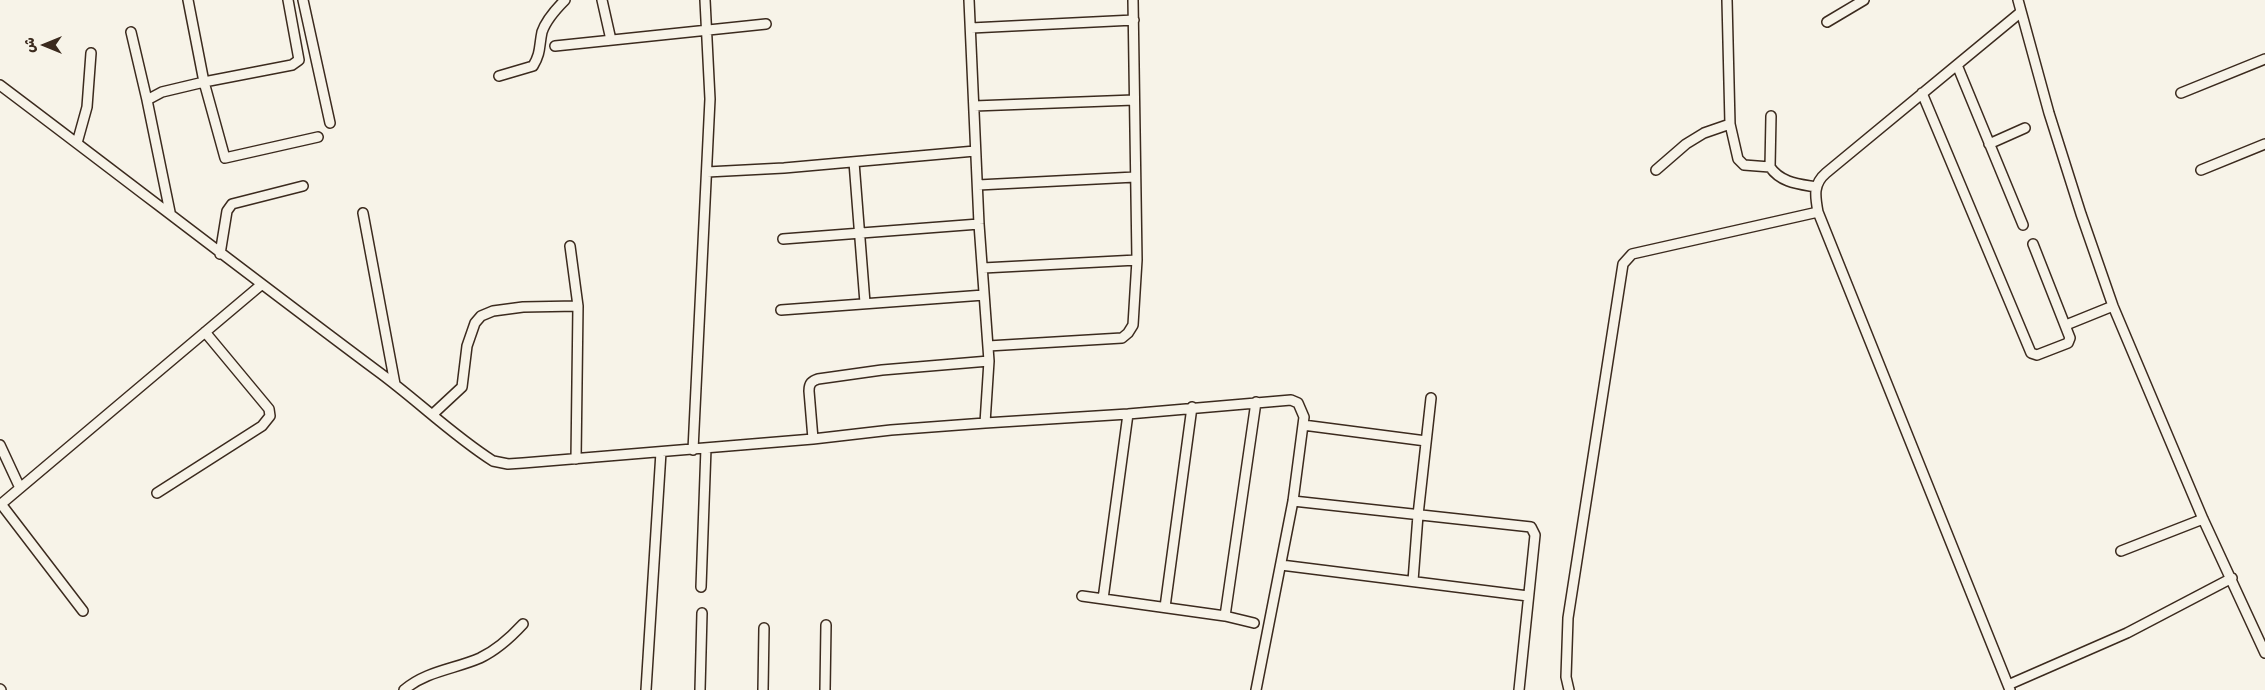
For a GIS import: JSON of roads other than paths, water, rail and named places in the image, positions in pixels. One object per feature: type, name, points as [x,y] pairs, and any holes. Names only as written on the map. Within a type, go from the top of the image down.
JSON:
[{"type":"street","points":[[188,0],[204,82],[225,158],[318,137]]},
{"type":"street","points":[[147,100],[162,92],[292,65],[299,60],[288,0]]},
{"type":"street","points":[[303,0],[330,123]]},
{"type":"street","points":[[500,76],[533,66],[539,56],[543,31],[554,11],[565,0]]},
{"type":"street","points":[[602,0],[611,40]]},
{"type":"street","points":[[693,450],[710,100],[705,0]]},
{"type":"street","points":[[969,0],[979,224],[989,360],[985,423]]},
{"type":"street","points":[[988,346],[1122,338],[1128,334],[1133,325],[1137,260],[1133,0]]},
{"type":"street","points":[[1727,0],[1730,124],[1738,160],[1744,165],[1770,167]]},
{"type":"street","points":[[1826,22],[1864,0]]},
{"type":"street","points":[[2018,0],[2052,122],[2113,306],[2203,519],[2232,578],[2265,653]]},
{"type":"street","points":[[2021,12],[1826,172],[1819,179],[1816,187],[1815,197],[1818,212],[2009,688],[2127,633],[2232,578]]},
{"type":"street","points":[[971,28],[1134,20]]},
{"type":"street","points":[[555,46],[766,24]]},
{"type":"street","points":[[131,32],[170,212]]},
{"type":"street","points":[[77,144],[88,107],[91,52]]},
{"type":"street","points":[[2181,93],[2265,59]]},
{"type":"street","points":[[1956,65],[2023,225]]},
{"type":"street","points":[[0,85],[170,212],[220,254],[395,384],[492,461],[523,464],[813,440],[891,430],[1128,414],[1256,402],[1295,401],[1301,407],[1304,417],[1293,501],[1256,690]]},
{"type":"street","points":[[1922,93],[2031,353],[2037,355],[2068,343],[2070,338],[2033,244]]},
{"type":"street","points":[[974,106],[1134,100]]},
{"type":"street","points":[[1771,116],[1770,167],[1775,174],[1785,180],[1816,187]]},
{"type":"street","points":[[1656,170],[1686,144],[1704,133],[1730,124]]},
{"type":"street","points":[[1990,144],[2025,128]]},
{"type":"street","points":[[2201,170],[2265,144]]},
{"type":"street","points":[[707,172],[976,151]]},
{"type":"street","points":[[854,162],[865,303]]},
{"type":"street","points":[[978,184],[1136,178]]},
{"type":"street","points":[[220,254],[227,211],[232,204],[302,186]]},
{"type":"street","points":[[1569,690],[1566,677],[1568,618],[1623,264],[1632,254],[1818,212]]},
{"type":"street","points":[[363,214],[395,384]]},
{"type":"street","points":[[783,240],[979,224]]},
{"type":"street","points":[[570,246],[578,306],[576,459]]},
{"type":"street","points":[[982,268],[1137,260]]},
{"type":"street","points":[[83,611],[0,505],[262,285]]},
{"type":"street","points":[[781,310],[984,295]]},
{"type":"street","points":[[433,414],[462,387],[467,346],[475,323],[481,316],[493,311],[523,307],[578,306]]},
{"type":"street","points":[[2066,325],[2113,306]]},
{"type":"street","points":[[157,493],[262,426],[270,416],[269,409],[206,332]]},
{"type":"street","points":[[813,440],[809,391],[812,381],[818,378],[989,360]]},
{"type":"street","points":[[1413,581],[1418,514],[1431,398]]},
{"type":"street","points":[[1225,616],[1256,402]]},
{"type":"street","points":[[1165,607],[1192,407]]},
{"type":"street","points":[[1103,599],[1128,414]]},
{"type":"street","points":[[1303,425],[1426,441]]},
{"type":"street","points":[[0,445],[20,488]]},
{"type":"street","points":[[701,587],[706,448]]},
{"type":"street","points":[[646,690],[661,452]]},
{"type":"street","points":[[1293,501],[1531,527],[1535,536],[1520,690]]},
{"type":"street","points":[[2121,551],[2203,519]]},
{"type":"street","points":[[1281,565],[1528,596]]},
{"type":"street","points":[[1082,596],[1225,616],[1254,623]]},
{"type":"street","points":[[700,690],[702,613]]},
{"type":"street","points":[[404,690],[429,675],[487,654],[509,639],[523,624]]},
{"type":"street","points":[[825,690],[826,625]]},
{"type":"street","points":[[763,690],[764,628]]}]
